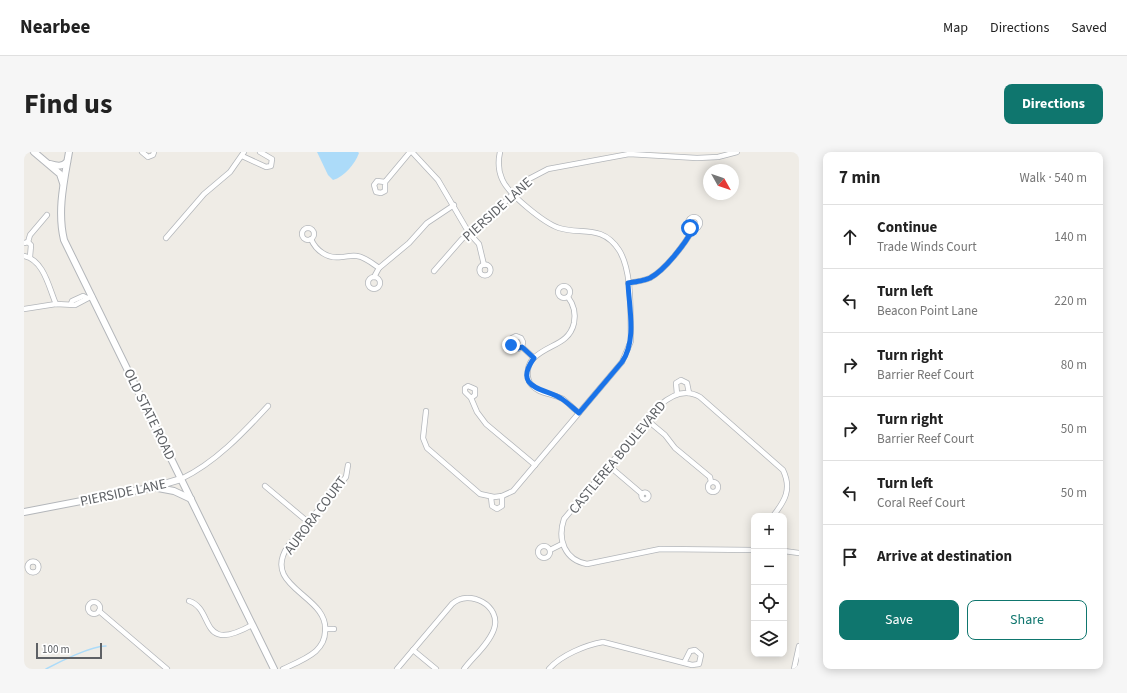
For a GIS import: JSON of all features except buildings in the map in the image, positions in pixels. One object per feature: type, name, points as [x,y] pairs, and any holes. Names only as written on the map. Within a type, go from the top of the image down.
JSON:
[{"type":"street","points":[[34,152],[60,174],[64,185]]},
{"type":"street","name":"OLD STATE ROAD","points":[[69,152],[60,220],[64,240],[90,297],[172,457],[181,479],[274,669]]},
{"type":"street","points":[[142,152],[148,157],[153,155],[154,152]]},
{"type":"street","points":[[166,238],[204,194],[230,172],[243,154],[266,167],[271,166],[272,159],[260,152]]},
{"type":"street","points":[[385,182],[411,152],[430,170],[454,205],[470,233],[480,244],[484,264]]},
{"type":"street","points":[[426,411],[423,438],[430,452],[480,494],[491,497],[502,496],[513,491],[622,362],[631,341],[628,283],[625,260],[619,249],[608,239],[590,230],[561,229],[550,225],[512,194],[503,182],[499,173],[500,152]]},
{"type":"street","name":"PIERSIDE LANE","points":[[434,271],[470,233],[491,216],[512,194],[535,174],[558,166],[629,154],[703,158],[718,157],[737,152]]},
{"type":"street","points":[[46,163],[59,166],[64,165],[67,162]]},
{"type":"street","points":[[374,277],[379,268],[409,243],[427,223],[454,205]]},
{"type":"street","points":[[30,257],[32,248],[26,243],[30,235],[47,215]]},
{"type":"street","points":[[628,283],[646,280],[657,273],[687,241],[693,229]]},
{"type":"street","points":[[311,239],[315,247],[329,256],[341,258],[356,256],[367,260],[379,268]]},
{"type":"street","points":[[24,256],[30,257],[41,268],[56,304]]},
{"type":"street","points":[[24,309],[56,304],[75,305],[90,297]]},
{"type":"street","points":[[568,297],[575,310],[572,328],[564,340],[534,358],[528,370],[530,383],[538,390],[563,399],[579,413]]},
{"type":"street","points":[[522,347],[534,358]]},
{"type":"street","points":[[677,394],[676,383],[681,380],[687,383],[689,393],[697,395],[704,400],[784,470],[788,493],[781,507],[776,513]]},
{"type":"street","name":"CASTLEREA BOULEVARD","points":[[562,544],[561,531],[564,520],[608,465],[668,397],[677,394],[689,393]]},
{"type":"street","points":[[472,398],[481,418],[535,465]]},
{"type":"street","name":"PIERSIDE LANE","points":[[24,512],[154,488],[181,479],[196,470],[231,443],[268,406]]},
{"type":"street","points":[[647,420],[665,435],[676,448],[710,477],[711,482]]},
{"type":"street","name":"AURORA COURT","points":[[326,629],[319,610],[292,587],[283,571],[282,560],[286,549],[346,477],[348,465]]},
{"type":"street","points":[[608,465],[642,494]]},
{"type":"street","points":[[265,486],[308,522]]},
{"type":"street","points":[[154,488],[174,491],[191,499]]},
{"type":"street","points":[[491,497],[492,506],[497,509],[502,506],[502,496]]},
{"type":"street","points":[[550,550],[562,544],[576,560],[588,564],[660,549],[751,550]]},
{"type":"street","points":[[787,552],[799,553]]},
{"type":"street","points":[[397,669],[454,602],[463,597],[476,598],[484,603],[492,612],[495,620],[495,627],[490,638],[464,669]]},
{"type":"street","points":[[189,601],[197,606],[210,628],[220,634],[234,635],[252,625]]},
{"type":"street","points":[[99,611],[167,669]]},
{"type":"street","points":[[283,669],[317,651],[324,639],[326,629],[334,629]]},
{"type":"street","points":[[549,669],[559,660],[604,642],[684,663]]},
{"type":"street","points":[[794,669],[799,646]]},
{"type":"street","points":[[413,650],[436,669]]},
{"type":"water","points":[[317,152],[359,153],[349,170],[333,180],[328,175]]},
{"type":"waterway","points":[[46,669],[84,651],[106,646]]},
{"type":"route","points":[[511,345],[516,349],[522,347],[534,358],[528,370],[528,376],[530,383],[534,387],[544,393],[553,394],[563,399],[579,413],[622,362],[627,353],[631,341],[628,283],[646,280],[657,273],[687,241],[693,229],[690,228]]}]
